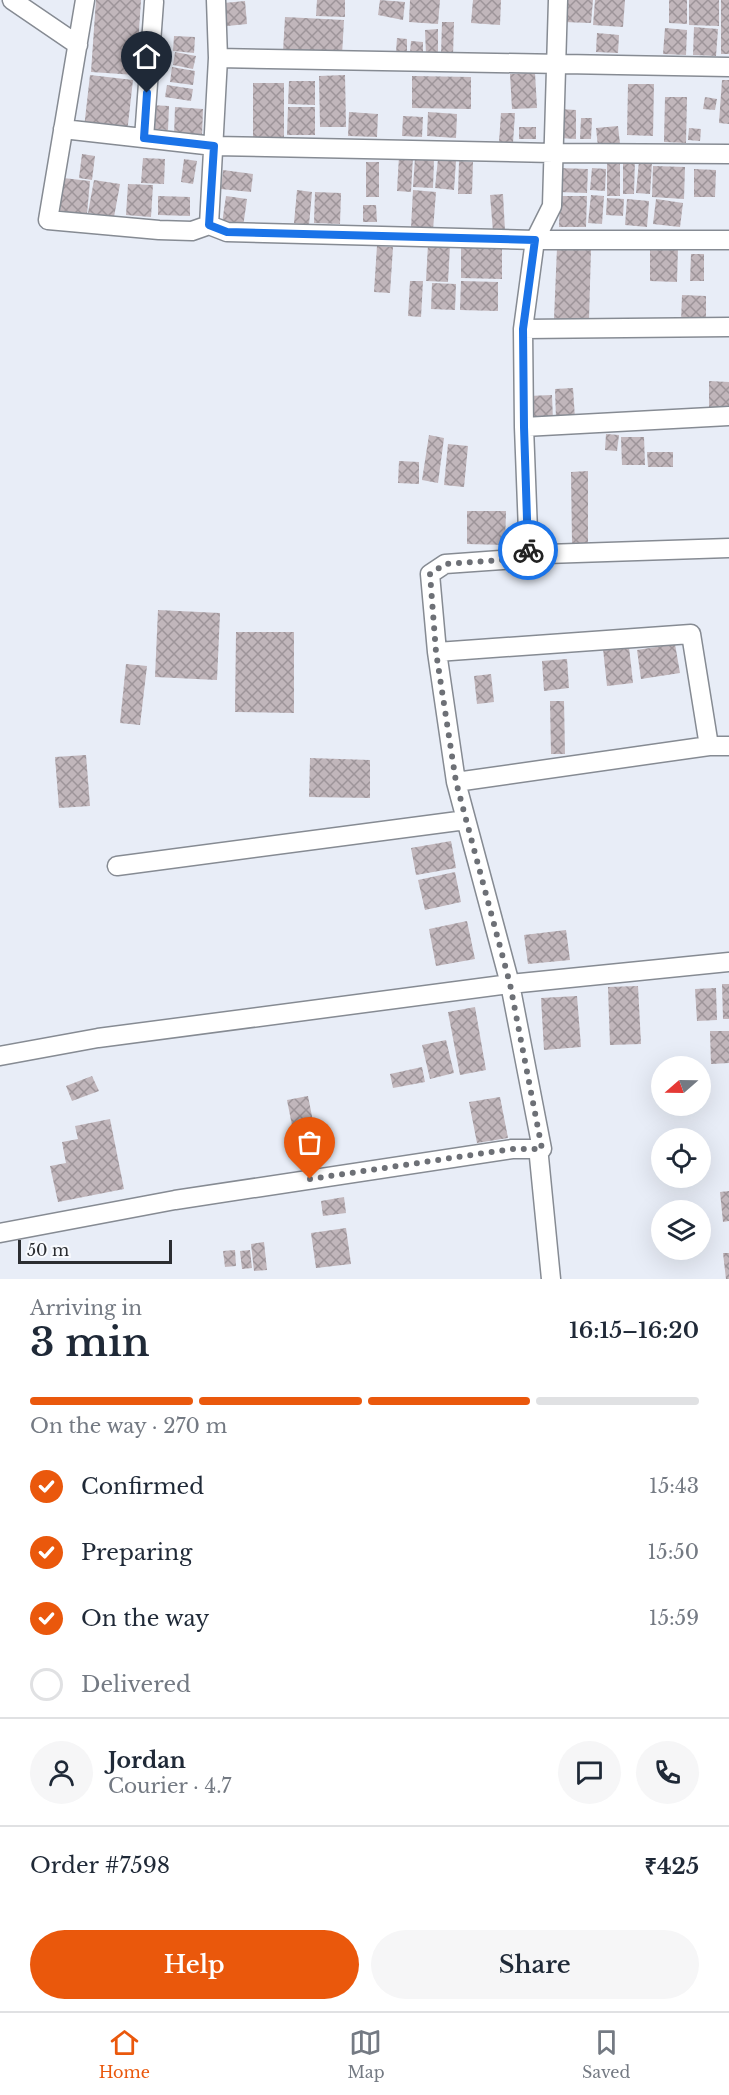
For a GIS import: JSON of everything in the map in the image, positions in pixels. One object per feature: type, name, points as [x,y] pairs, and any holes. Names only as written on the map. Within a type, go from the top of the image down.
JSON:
[{"type":"street","points":[[12,0],[78,45]]},
{"type":"street","points":[[85,0],[48,220],[192,231],[209,225],[227,232],[535,240],[729,240]]},
{"type":"street","points":[[209,225],[218,58],[216,0]]},
{"type":"street","points":[[529,558],[523,329],[535,240],[552,206],[558,0]]},
{"type":"street","points":[[144,138],[154,2]]},
{"type":"street","points":[[218,58],[729,67]]},
{"type":"street","points":[[63,129],[214,146],[729,154]]},
{"type":"street","points":[[523,329],[729,327]]},
{"type":"street","points":[[524,427],[729,416]]},
{"type":"street","points":[[0,1233],[175,1200],[512,1149],[542,1149],[510,984],[456,782],[436,652],[430,574],[445,564],[529,558],[546,554],[729,548]]},
{"type":"street","points":[[436,652],[691,634],[709,746]]},
{"type":"street","points":[[456,782],[709,746],[729,746]]},
{"type":"street","points":[[117,866],[466,820]]},
{"type":"street","points":[[0,1056],[98,1038],[510,984],[729,962]]},
{"type":"street","points":[[539,1157],[551,1279]]},
{"type":"building","points":[[96,0],[141,0],[136,75],[91,72]]},
{"type":"building","points":[[317,0],[345,0],[345,17],[316,16]]},
{"type":"building","points":[[380,0],[405,2],[403,20],[378,15]]},
{"type":"building","points":[[410,0],[440,0],[438,24],[409,22]]},
{"type":"building","points":[[473,0],[501,0],[500,25],[471,23]]},
{"type":"building","points":[[564,0],[593,0],[591,23],[563,22]]},
{"type":"building","points":[[595,0],[625,0],[623,27],[593,25]]},
{"type":"building","points":[[669,0],[687,0],[687,24],[669,23]]},
{"type":"building","points":[[689,0],[719,0],[719,26],[689,25]]},
{"type":"building","points":[[721,0],[729,0],[729,54],[721,54]]},
{"type":"building","points":[[245,1],[247,24],[227,26],[224,3]]},
{"type":"building","points":[[285,17],[344,20],[342,55],[283,52]]},
{"type":"building","points":[[442,22],[454,22],[453,56],[441,55]]},
{"type":"building","points":[[694,27],[718,29],[716,56],[693,55]]},
{"type":"building","points":[[665,28],[687,30],[686,55],[663,54]]},
{"type":"building","points":[[438,29],[438,55],[426,55],[425,30]]},
{"type":"building","points":[[597,33],[619,35],[618,53],[596,52]]},
{"type":"building","points":[[174,36],[195,37],[194,53],[173,51]]},
{"type":"building","points":[[397,38],[407,39],[407,53],[396,52]]},
{"type":"building","points":[[411,41],[423,42],[423,53],[410,53]]},
{"type":"building","points":[[175,52],[196,56],[193,69],[173,65]]},
{"type":"building","points":[[172,67],[195,71],[193,85],[170,82]]},
{"type":"building","points":[[535,73],[537,108],[512,109],[510,74]]},
{"type":"building","points":[[90,75],[133,80],[127,133],[84,128]]},
{"type":"building","points":[[345,75],[346,127],[320,127],[319,76]]},
{"type":"building","points":[[412,76],[471,77],[471,109],[412,108]]},
{"type":"building","points":[[722,80],[729,80],[729,124],[719,123]]},
{"type":"building","points":[[289,81],[315,81],[315,105],[288,104]]},
{"type":"building","points":[[253,83],[284,83],[284,137],[253,137]]},
{"type":"building","points":[[628,84],[654,84],[653,136],[627,135]]},
{"type":"building","points":[[167,85],[193,89],[191,101],[165,97]]},
{"type":"building","points":[[665,97],[687,97],[686,143],[664,142]]},
{"type":"building","points":[[705,97],[717,99],[715,110],[703,109]]},
{"type":"building","points":[[150,105],[169,106],[168,130],[150,129]]},
{"type":"building","points":[[175,107],[203,109],[202,136],[174,135]]},
{"type":"building","points":[[288,107],[315,107],[315,135],[287,135]]},
{"type":"building","points":[[560,109],[576,110],[576,139],[559,138]]},
{"type":"building","points":[[349,112],[378,114],[377,137],[348,136]]},
{"type":"building","points":[[428,112],[457,114],[456,138],[427,136]]},
{"type":"building","points":[[501,113],[515,113],[513,143],[499,142]]},
{"type":"building","points":[[403,116],[423,117],[422,137],[402,136]]},
{"type":"building","points":[[581,118],[592,118],[591,139],[580,139]]},
{"type":"building","points":[[618,126],[620,144],[598,147],[596,128]]},
{"type":"building","points":[[519,127],[536,127],[536,139],[519,139]]},
{"type":"building","points":[[689,128],[701,129],[700,141],[688,140]]},
{"type":"building","points":[[82,154],[95,156],[92,180],[79,178]]},
{"type":"building","points":[[399,156],[413,156],[411,192],[397,191]]},
{"type":"building","points":[[623,157],[635,158],[634,194],[623,194]]},
{"type":"building","points":[[143,158],[165,159],[164,184],[141,183]]},
{"type":"building","points":[[415,158],[434,159],[433,188],[413,187]]},
{"type":"building","points":[[184,159],[197,161],[193,184],[181,182]]},
{"type":"building","points":[[438,159],[456,161],[454,190],[435,188]]},
{"type":"building","points":[[459,161],[473,162],[472,194],[458,194]]},
{"type":"building","points":[[607,161],[620,161],[620,196],[607,196]]},
{"type":"building","points":[[639,161],[652,162],[650,194],[636,193]]},
{"type":"building","points":[[366,162],[379,162],[379,197],[366,197]]},
{"type":"building","points":[[653,166],[685,167],[684,199],[652,197]]},
{"type":"building","points":[[559,168],[588,169],[587,193],[558,192]]},
{"type":"building","points":[[592,168],[606,169],[605,191],[590,190]]},
{"type":"building","points":[[694,169],[716,170],[715,197],[694,197]]},
{"type":"building","points":[[223,170],[253,174],[251,192],[221,189]]},
{"type":"building","points":[[63,178],[90,181],[87,214],[60,211]]},
{"type":"building","points":[[94,180],[120,184],[114,217],[88,213]]},
{"type":"building","points":[[128,184],[153,185],[151,217],[126,215]]},
{"type":"building","points":[[297,190],[312,192],[309,225],[294,223]]},
{"type":"building","points":[[413,190],[436,192],[433,230],[411,228]]},
{"type":"building","points":[[315,192],[341,193],[340,224],[314,223]]},
{"type":"building","points":[[503,194],[505,231],[493,232],[490,195]]},
{"type":"building","points":[[591,195],[604,196],[602,224],[588,223]]},
{"type":"building","points":[[158,196],[190,197],[190,216],[158,215]]},
{"type":"building","points":[[226,196],[247,199],[243,227],[222,223]]},
{"type":"building","points":[[560,196],[587,196],[586,227],[559,227]]},
{"type":"building","points":[[607,198],[624,199],[623,216],[606,215]]},
{"type":"building","points":[[627,199],[649,201],[647,227],[625,225]]},
{"type":"building","points":[[656,199],[683,203],[680,227],[653,224]]},
{"type":"building","points":[[363,205],[376,205],[377,222],[363,222]]},
{"type":"building","points":[[428,244],[450,246],[448,282],[426,281]]},
{"type":"building","points":[[377,246],[393,247],[390,293],[374,292]]},
{"type":"building","points":[[461,248],[502,248],[502,279],[461,278]]},
{"type":"building","points":[[557,248],[591,249],[589,320],[554,319]]},
{"type":"building","points":[[650,248],[678,248],[677,282],[650,281]]},
{"type":"building","points":[[691,254],[704,254],[704,281],[690,281]]},
{"type":"building","points":[[410,281],[423,281],[421,317],[408,316]]},
{"type":"building","points":[[461,281],[498,282],[498,311],[460,310]]},
{"type":"building","points":[[432,283],[456,284],[455,310],[431,309]]},
{"type":"building","points":[[682,295],[706,296],[706,323],[681,322]]},
{"type":"building","points":[[709,381],[729,382],[729,411],[709,411]]},
{"type":"building","points":[[573,388],[575,419],[556,419],[555,389]]},
{"type":"building","points":[[552,395],[553,421],[530,422],[528,396]]},
{"type":"building","points":[[606,434],[619,435],[617,451],[605,450]]},
{"type":"building","points":[[429,435],[444,438],[438,483],[422,480]]},
{"type":"building","points":[[621,437],[644,437],[645,465],[622,465]]},
{"type":"building","points":[[448,444],[468,446],[464,487],[444,485]]},
{"type":"building","points":[[647,452],[673,452],[673,467],[648,467]]},
{"type":"building","points":[[399,461],[419,462],[419,484],[398,483]]},
{"type":"building","points":[[588,471],[588,544],[572,544],[571,472]]},
{"type":"building","points":[[467,511],[506,511],[505,545],[467,544]]},
{"type":"building","points":[[158,610],[220,613],[217,680],[155,677]]},
{"type":"building","points":[[236,632],[294,632],[294,713],[235,712]]},
{"type":"building","points":[[675,644],[680,673],[641,679],[637,650]]},
{"type":"building","points":[[629,647],[633,683],[607,686],[603,649]]},
{"type":"building","points":[[567,659],[569,688],[544,691],[542,661]]},
{"type":"building","points":[[126,664],[147,666],[140,725],[120,723]]},
{"type":"building","points":[[491,674],[494,702],[477,704],[474,676]]},
{"type":"building","points":[[550,701],[564,701],[565,754],[551,754]]},
{"type":"building","points":[[86,755],[90,806],[59,808],[55,757]]},
{"type":"building","points":[[310,758],[370,760],[370,798],[309,797]]},
{"type":"building","points":[[451,841],[456,868],[416,875],[411,848]]},
{"type":"building","points":[[455,872],[461,902],[425,910],[418,880]]},
{"type":"building","points":[[467,921],[475,959],[436,966],[429,929]]},
{"type":"building","points":[[566,930],[570,960],[528,964],[524,935]]},
{"type":"building","points":[[722,984],[729,984],[729,1019],[723,1019]]},
{"type":"building","points":[[638,986],[641,1044],[610,1045],[608,987]]},
{"type":"building","points":[[716,988],[717,1020],[697,1021],[695,989]]},
{"type":"building","points":[[577,996],[581,1047],[544,1050],[541,998]]},
{"type":"building","points":[[475,1007],[486,1070],[460,1075],[448,1012]]},
{"type":"building","points":[[710,1031],[729,1031],[729,1063],[711,1064]]},
{"type":"building","points":[[446,1040],[454,1073],[430,1079],[422,1045]]},
{"type":"building","points":[[422,1067],[425,1082],[393,1088],[390,1074]]},
{"type":"building","points":[[92,1076],[99,1091],[72,1101],[66,1086]]},
{"type":"building","points":[[308,1096],[321,1162],[300,1166],[287,1100]]},
{"type":"building","points":[[500,1097],[508,1138],[477,1143],[469,1102]]},
{"type":"building","points":[[110,1119],[124,1189],[58,1202],[50,1166],[66,1163],[62,1142],[78,1139],[75,1126]]},
{"type":"building","points":[[729,1191],[729,1221],[723,1222],[720,1192]]},
{"type":"building","points":[[344,1197],[346,1213],[323,1216],[321,1201]]},
{"type":"building","points":[[346,1228],[351,1264],[316,1268],[311,1233]]},
{"type":"building","points":[[264,1242],[267,1270],[254,1271],[251,1244]]},
{"type":"building","points":[[235,1250],[236,1266],[225,1267],[223,1251]]},
{"type":"building","points":[[250,1250],[252,1268],[242,1269],[240,1251]]},
{"type":"building","points":[[723,1253],[729,1253],[729,1279],[726,1279]]},
{"type":"way so far","points":[[310,1179],[512,1149],[542,1149],[510,984],[456,782],[436,652],[430,574],[445,564],[529,558],[528,550]]},
{"type":"route","points":[[147,93],[144,138],[214,146],[209,225],[227,232],[535,240],[523,329],[528,550]]}]
